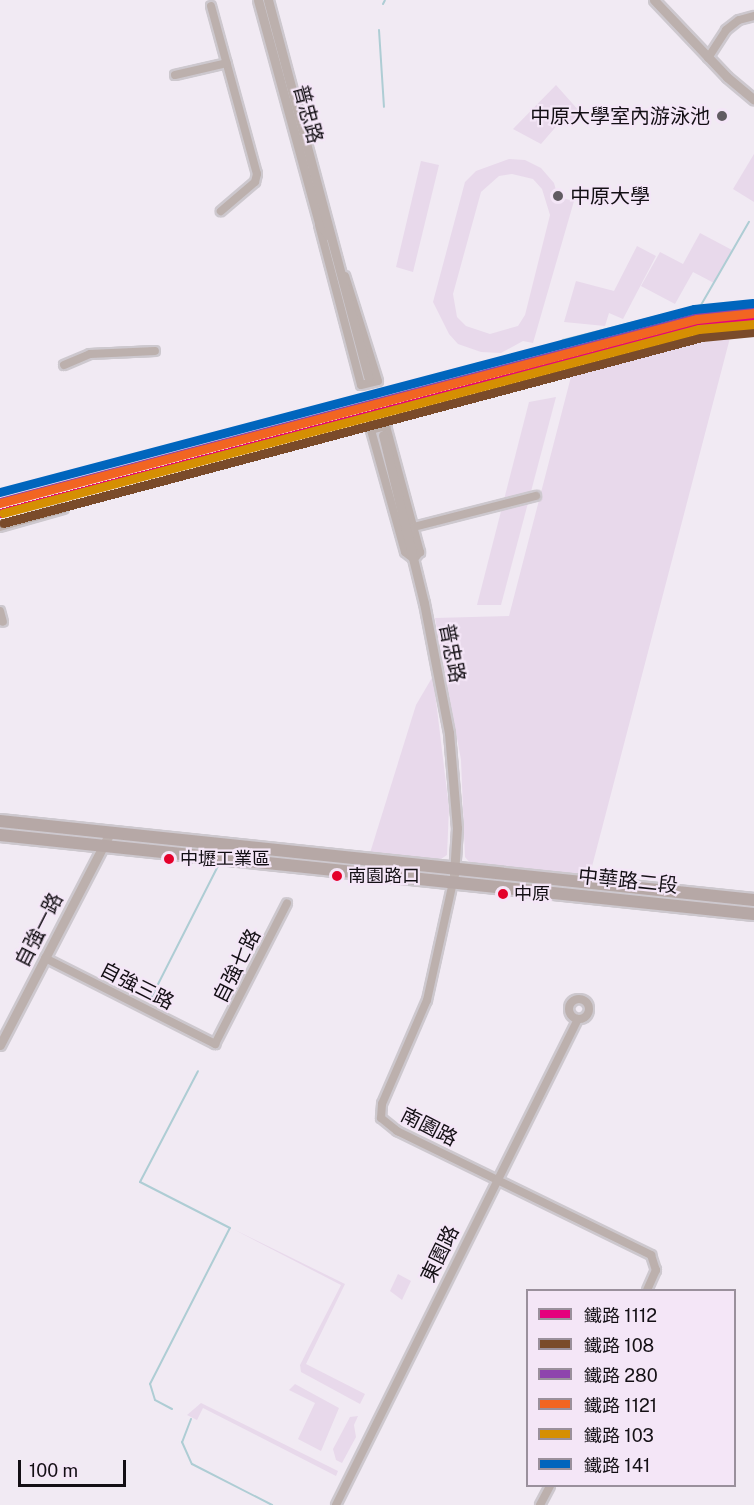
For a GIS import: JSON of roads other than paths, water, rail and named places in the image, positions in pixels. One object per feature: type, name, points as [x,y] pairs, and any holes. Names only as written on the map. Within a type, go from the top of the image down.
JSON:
[{"type":"main road","name":"中華路二段","points":[[0,821],[754,900]]},
{"type":"main road","name":"中華路二段","points":[[0,835],[754,914]]},
{"type":"street","name":"普忠路","points":[[258,0],[368,377]]},
{"type":"street","name":"普忠路","points":[[268,0],[323,224]]},
{"type":"street","points":[[654,0],[708,58],[754,100]]},
{"type":"street","points":[[211,6],[257,174],[255,182],[221,211]]},
{"type":"street","points":[[708,58],[726,30],[739,20],[754,16]]},
{"type":"street","points":[[175,75],[227,63]]},
{"type":"street","points":[[323,224],[378,381],[361,385],[323,224]]},
{"type":"street","points":[[64,365],[90,354],[155,351]]},
{"type":"street","points":[[386,426],[414,527],[420,552],[414,558],[405,552],[371,430],[386,426]]},
{"type":"street","name":"普忠路","points":[[383,435],[414,558],[449,733],[456,783],[456,867],[453,882]]},
{"type":"street","points":[[414,527],[536,496]]},
{"type":"street","points":[[0,527],[63,509]]},
{"type":"street","points":[[0,611],[3,621]]},
{"type":"street","name":"自強一路","points":[[0,1045],[110,832]]},
{"type":"street","name":"南園路","points":[[453,882],[427,1000],[380,1114],[383,1122],[397,1131],[651,1255],[656,1270],[647,1289]]},
{"type":"street","name":"自強七路","points":[[216,1044],[287,903]]},
{"type":"street","name":"自強三路","points":[[45,958],[216,1044]]},
{"type":"street","name":"東園路","points":[[336,1505],[495,1179],[578,1019]]},
{"type":"street","points":[[540,1505],[549,1487]]},
{"type":"waterway","points":[[383,4],[385,0]]},
{"type":"waterway","points":[[379,30],[384,107]]},
{"type":"waterway","points":[[554,351],[554,346],[563,340],[701,305],[749,222]]},
{"type":"waterway","points":[[150,1000],[218,866]]},
{"type":"waterway","points":[[172,1409],[155,1400],[150,1384],[230,1228],[140,1182],[198,1071]]},
{"type":"waterway","points":[[191,1419],[182,1442],[192,1464],[272,1505]]},
{"type":"tunnel","points":[[368,377],[383,435]]},
{"type":"rail line","name":"141","points":[[0,492],[694,309],[753,303]]},
{"type":"rail line","name":"280","points":[[0,502],[697,317],[753,311]]},
{"type":"rail line","name":"1121","points":[[0,503],[697,319],[754,313]]},
{"type":"rail line","name":"1112","points":[[0,513],[700,327],[754,321]]},
{"type":"rail line","name":"103","points":[[3,513],[699,329],[754,324]]},
{"type":"rail line","name":"108","points":[[3,523],[702,337],[754,332]]},
{"type":"place","name":"中原大學室內游泳池","points":[[722,116]]},
{"type":"place","name":"中原大學","points":[[558,196]]},
{"type":"place","name":"中壢工業區","points":[[169,859]]},
{"type":"place","name":"南園路口","points":[[337,876]]},
{"type":"place","name":"中原","points":[[503,894]]}]
